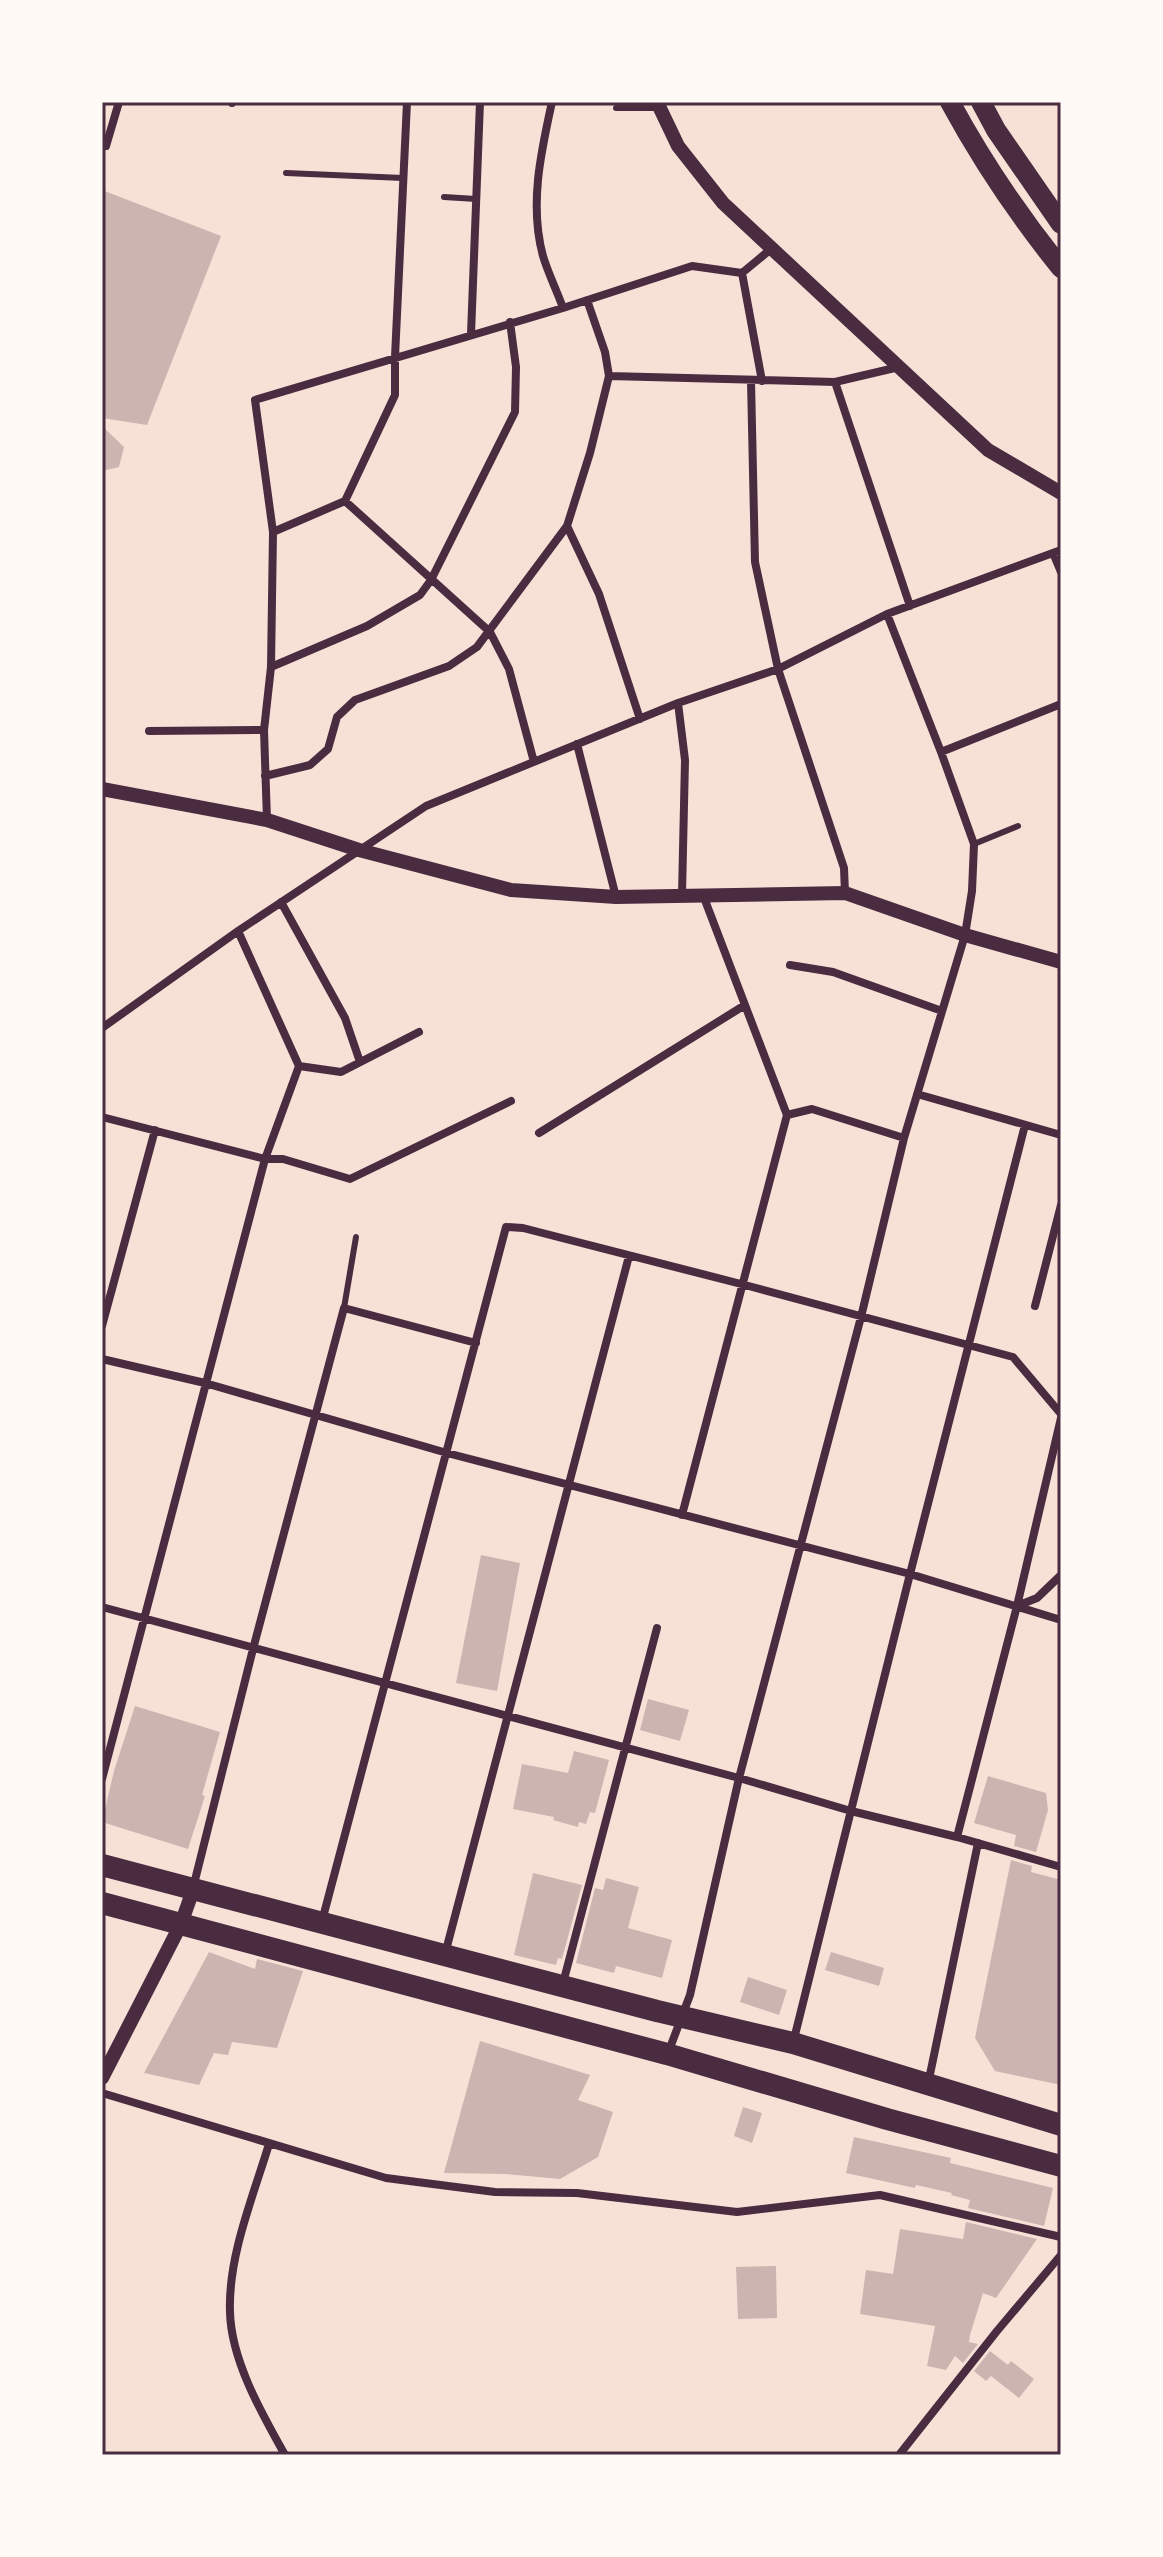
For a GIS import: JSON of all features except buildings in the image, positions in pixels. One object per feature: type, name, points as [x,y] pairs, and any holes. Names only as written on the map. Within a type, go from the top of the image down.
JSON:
[{"type":"highway","points":[[102,1865],[793,2043],[1061,2125]]},
{"type":"highway","points":[[102,1903],[667,2054],[1061,2166]]},
{"type":"main road","points":[[950,102],[984,161],[1030,230],[1061,268]]},
{"type":"main road","points":[[981,102],[996,130],[1061,224]]},
{"type":"street","points":[[106,146],[119,102]]},
{"type":"street","points":[[273,532],[345,501],[395,395],[407,102]]},
{"type":"street","points":[[471,334],[480,102]]},
{"type":"street","points":[[552,102],[542,149],[536,212],[543,255],[563,308]]},
{"type":"street","points":[[658,105],[678,146],[723,203],[988,450],[1061,493]]},
{"type":"street","points":[[267,820],[264,730],[271,667],[273,532],[255,400],[692,266],[742,273],[771,249]]},
{"type":"street","points":[[742,273],[762,381]]},
{"type":"street","points":[[265,776],[310,765],[328,749],[337,717],[355,700],[449,666],[477,647],[567,526],[590,453],[609,376],[605,352],[587,300]]},
{"type":"street","points":[[271,667],[367,626],[420,595],[431,580],[515,412],[516,367],[510,322]]},
{"type":"street","points":[[609,376],[835,382],[899,367]]},
{"type":"street","points":[[751,381],[755,562],[778,669],[844,868],[845,893]]},
{"type":"street","points":[[835,382],[910,606]]},
{"type":"street","points":[[345,501],[490,632],[509,669],[534,762]]},
{"type":"street","points":[[567,526],[599,594],[640,719]]},
{"type":"street","points":[[102,1028],[238,931],[426,806],[678,703],[778,669],[887,614],[1057,552],[1061,572]]},
{"type":"street","points":[[667,2054],[690,1995],[739,1778],[861,1317],[904,1138],[965,935],[972,891],[974,844],[887,614]]},
{"type":"street","points":[[678,703],[685,760],[682,895]]},
{"type":"street","points":[[941,752],[1061,704]]},
{"type":"street","points":[[149,731],[264,730]]},
{"type":"street","points":[[577,744],[616,897]]},
{"type":"street","points":[[102,789],[267,820],[359,850],[511,890],[616,897],[845,893],[965,935],[1061,962]]},
{"type":"street","points":[[682,1515],[745,1285],[787,1115],[703,895]]},
{"type":"street","points":[[281,902],[345,1018],[360,1062]]},
{"type":"street","points":[[102,1779],[265,1159],[299,1066],[238,931]]},
{"type":"street","points":[[790,965],[833,972],[942,1011]]},
{"type":"street","points":[[539,1133],[745,1005]]},
{"type":"street","points":[[299,1066],[341,1072],[419,1032]]},
{"type":"street","points":[[917,1094],[1061,1135]]},
{"type":"street","points":[[102,1117],[265,1159],[283,1159],[350,1179],[511,1101]]},
{"type":"street","points":[[787,1115],[812,1109],[904,1138]]},
{"type":"street","points":[[793,2043],[1025,1125]]},
{"type":"street","points":[[102,1326],[155,1130]]},
{"type":"street","points":[[1035,1306],[1061,1205]]},
{"type":"street","points":[[322,1922],[506,1227],[523,1228],[1013,1357],[1061,1416],[1017,1606],[957,1837]]},
{"type":"street","points":[[445,1955],[629,1256]]},
{"type":"street","points":[[102,2078],[181,1924],[193,1890],[253,1649],[344,1308],[476,1343]]},
{"type":"street","points":[[102,1359],[205,1383],[447,1453],[910,1574],[1061,1620]]},
{"type":"street","points":[[1017,1606],[1037,1598],[1061,1575]]},
{"type":"street","points":[[102,1607],[1061,1867]]},
{"type":"street","points":[[563,1986],[657,1628]]},
{"type":"street","points":[[928,2085],[978,1843]]},
{"type":"street","points":[[102,2093],[386,2178],[495,2192],[577,2193],[737,2212],[880,2195],[1061,2237]]},
{"type":"street","points":[[269,2144],[236,2251],[230,2312],[238,2354],[263,2417],[285,2455]]},
{"type":"street","points":[[905,2453],[997,2331],[1061,2255]]},
{"type":"lane","points":[[616,108],[658,105]]},
{"type":"lane","points":[[286,173],[403,178]]},
{"type":"lane","points":[[444,197],[476,199]]},
{"type":"lane","points":[[974,844],[1018,826]]},
{"type":"lane","points":[[344,1308],[356,1237]]}]
